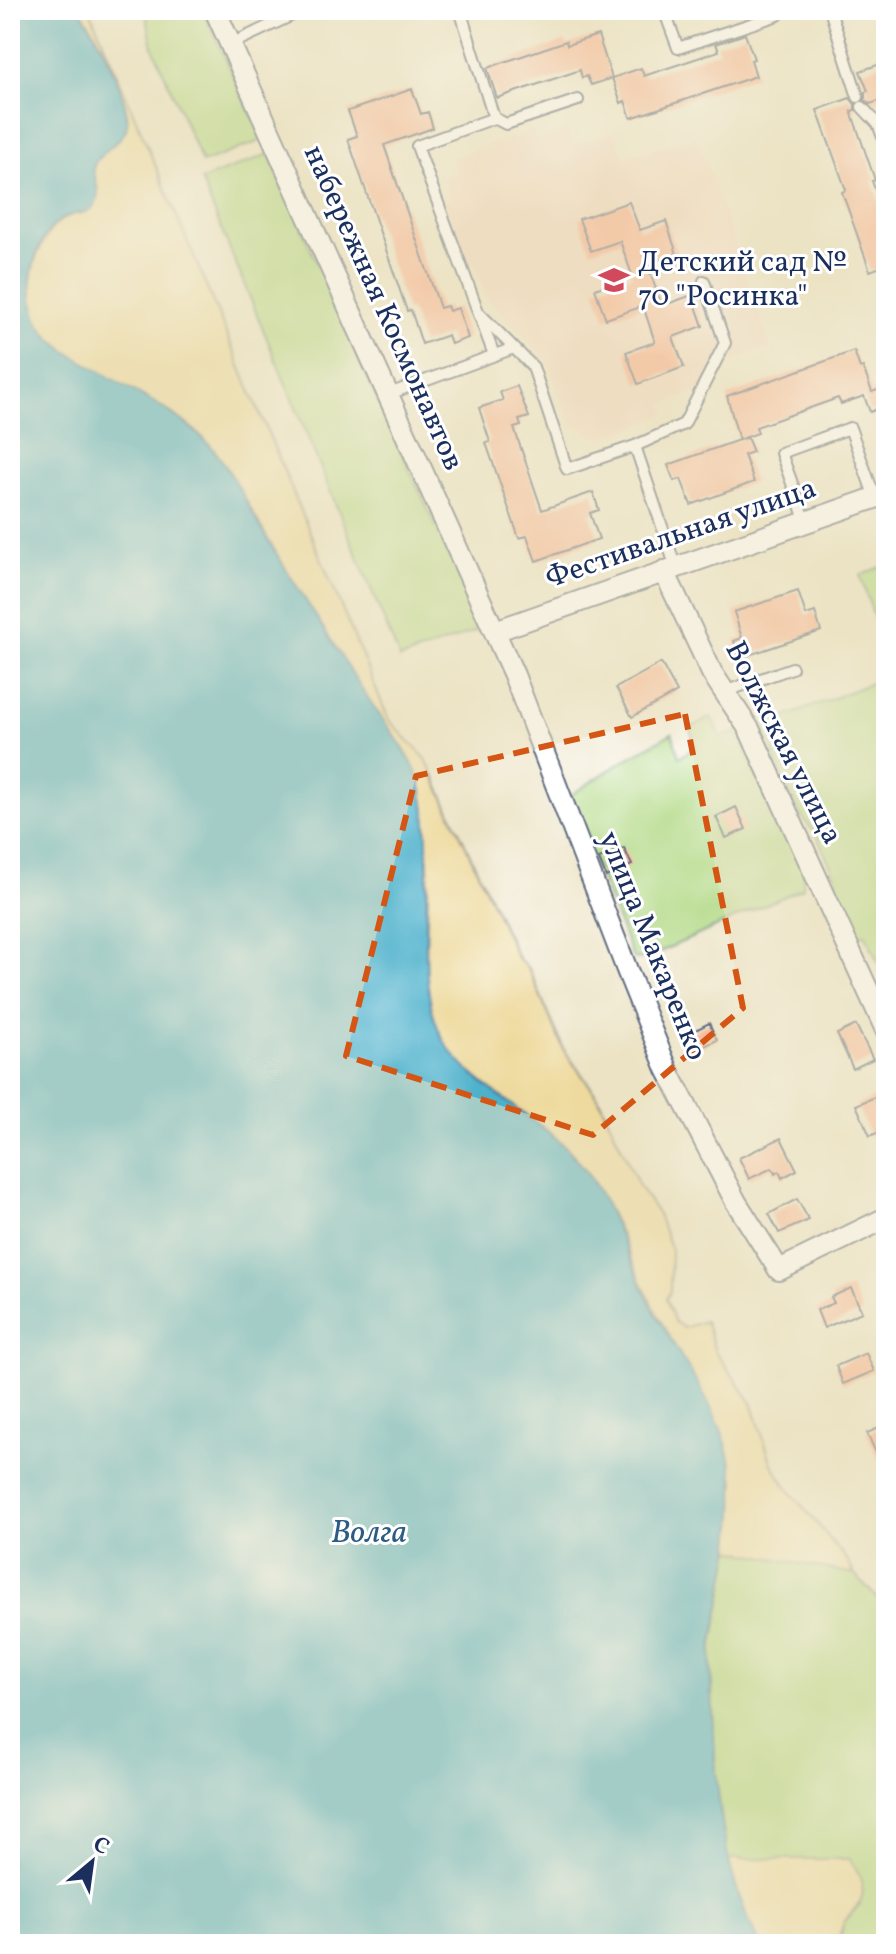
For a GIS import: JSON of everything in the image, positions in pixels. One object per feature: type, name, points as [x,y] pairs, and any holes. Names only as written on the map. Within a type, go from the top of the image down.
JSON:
[{"type":"street","name":"набережная Космонавтов","points":[[215,10],[495,631]]},
{"type":"street","name":"Фестивальная улица","points":[[495,631],[881,496]]},
{"type":"street","name":"Волжская улица","points":[[670,570],[712,673],[749,729],[886,1030]]},
{"type":"street","name":"улица Макаренко","points":[[495,631],[667,1069],[736,1202],[779,1270],[886,1218]]},
{"type":"lane","points":[[231,44],[303,10]]},
{"type":"lane","points":[[460,10],[494,118],[506,124],[578,100]]},
{"type":"lane","points":[[664,10],[678,48],[778,15],[776,10]]},
{"type":"lane","points":[[830,10],[860,102],[882,123],[886,145]]},
{"type":"lane","points":[[494,118],[417,146],[494,355]]},
{"type":"lane","points":[[478,312],[533,367],[567,469],[635,446],[684,424],[725,343],[704,281]]},
{"type":"lane","points":[[389,394],[514,348]]},
{"type":"lane","points":[[806,522],[781,453],[850,428],[881,496]]},
{"type":"lane","points":[[635,446],[670,570]]},
{"type":"lane","points":[[724,692],[792,668]]},
{"type":"highlighted area","points":[[685,714],[743,1008],[593,1135],[346,1056],[416,776]]},
{"type":"shaded area","name":"Детский сад № 70 \"Росинка\"","points":[[532,130],[536,141],[567,130],[573,145],[614,133],[623,158],[697,136],[771,348],[720,365],[708,388],[664,404],[667,414],[602,439],[571,423],[548,362],[486,297],[473,261],[466,263],[444,200],[450,198],[442,177],[456,172],[451,158]]},
{"type":"green space","points":[[145,10],[203,10],[263,140],[202,163],[153,47]]},
{"type":"green space","points":[[269,154],[380,407],[484,628],[400,659],[201,180]]},
{"type":"green space","points":[[886,565],[886,629],[884,625],[877,627],[860,575]]},
{"type":"green space","points":[[886,677],[886,978],[865,934],[857,936],[831,882],[837,879],[814,831],[792,798],[763,726]]},
{"type":"green space","points":[[711,717],[721,737],[737,733],[804,871],[803,888],[644,959],[633,958],[568,797],[672,733],[679,757],[696,748],[690,728]]},
{"type":"green space","points":[[731,1550],[854,1574],[886,1607],[886,1944],[839,1944],[844,1922],[860,1904],[850,1859],[728,1859],[716,1780],[711,1655]]},
{"type":"sand","points":[[80,10],[90,10],[389,720],[426,759],[518,959],[529,969],[564,1050],[598,1097],[640,1188],[658,1215],[671,1250],[670,1292],[666,1299],[675,1322],[684,1328],[705,1321],[715,1351],[752,1403],[772,1464],[789,1490],[848,1561],[854,1574],[731,1550],[735,1481],[596,1185],[583,1166],[551,1133],[472,1074],[456,1058],[435,1020],[427,976],[428,862],[423,800],[419,780],[408,757],[363,692],[229,470],[210,445],[180,419],[67,351],[49,336],[33,311],[31,288],[34,266],[49,232],[69,216],[83,213],[98,189],[94,165],[116,139],[128,118],[110,61]]},
{"type":"sand","points":[[728,1859],[850,1859],[863,1889],[857,1906],[841,1930],[839,1944],[761,1944],[742,1908]]},
{"type":"water","name":"Волга","points":[[10,10],[80,10],[112,68],[127,119],[123,135],[93,166],[97,202],[88,211],[69,215],[56,224],[40,245],[31,285],[31,298],[39,324],[64,350],[164,408],[212,448],[330,639],[403,748],[416,771],[425,813],[428,985],[433,1015],[444,1041],[469,1071],[555,1137],[584,1169],[608,1209],[657,1316],[723,1434],[731,1460],[734,1514],[711,1659],[715,1760],[731,1868],[761,1944],[10,1944]]},
{"type":"building","points":[[745,34],[756,76],[631,118],[625,101],[621,103],[612,78],[641,68],[644,76],[719,51],[716,44]]},
{"type":"building","points":[[598,35],[612,78],[591,85],[587,76],[582,78],[580,70],[497,98],[487,68],[566,41],[567,45]]},
{"type":"building","points":[[886,62],[886,99],[870,104],[865,100],[865,92],[868,91],[860,71]]},
{"type":"building","points":[[412,89],[421,114],[428,112],[433,128],[384,145],[440,308],[447,306],[449,311],[458,308],[468,338],[451,344],[448,335],[422,344],[411,310],[407,311],[348,139],[357,136],[348,111]]},
{"type":"building","points":[[850,98],[855,104],[855,110],[851,111],[886,221],[886,265],[870,271],[842,192],[846,190],[817,110]]},
{"type":"building","points":[[629,202],[640,230],[666,221],[677,254],[647,264],[662,306],[692,295],[703,326],[673,337],[684,367],[638,384],[626,352],[655,342],[643,306],[606,319],[595,289],[632,275],[620,241],[591,251],[579,219]]},
{"type":"building","points":[[854,351],[872,392],[886,387],[886,406],[870,412],[864,396],[841,404],[838,398],[756,427],[758,433],[739,440],[727,396]]},
{"type":"building","points":[[517,386],[529,417],[519,420],[521,426],[514,428],[542,510],[593,492],[599,510],[590,513],[599,539],[536,561],[527,536],[519,538],[486,443],[490,442],[479,408],[503,400],[500,392]]},
{"type":"building","points":[[747,437],[753,452],[744,455],[754,482],[691,505],[681,479],[674,481],[668,465]]},
{"type":"building","points":[[798,591],[806,615],[815,612],[821,631],[740,658],[734,641],[742,638],[734,612]]},
{"type":"building","points":[[661,663],[677,692],[632,717],[616,688]]},
{"type":"building","points":[[736,807],[746,829],[726,838],[716,817]]},
{"type":"building","points":[[624,848],[632,865],[606,877],[599,859]]},
{"type":"building","points":[[709,1023],[717,1040],[690,1053],[682,1037]]},
{"type":"building","points":[[856,1025],[873,1059],[853,1069],[837,1034]]},
{"type":"building","points":[[875,1097],[879,1106],[886,1102],[886,1129],[870,1136],[856,1105]]},
{"type":"building","points":[[781,1138],[797,1170],[782,1178],[779,1171],[775,1174],[772,1168],[749,1179],[739,1158]]},
{"type":"building","points":[[797,1199],[809,1220],[779,1233],[769,1214]]},
{"type":"building","points":[[851,1288],[862,1312],[824,1328],[817,1310],[834,1303],[831,1297]]},
{"type":"building","points":[[866,1353],[874,1371],[843,1384],[836,1366]]},
{"type":"building","points":[[886,1425],[886,1475],[867,1433]]},
{"type":"place","name":"Детский сад № 70 \"Росинка\"","points":[[614,280]]}]
